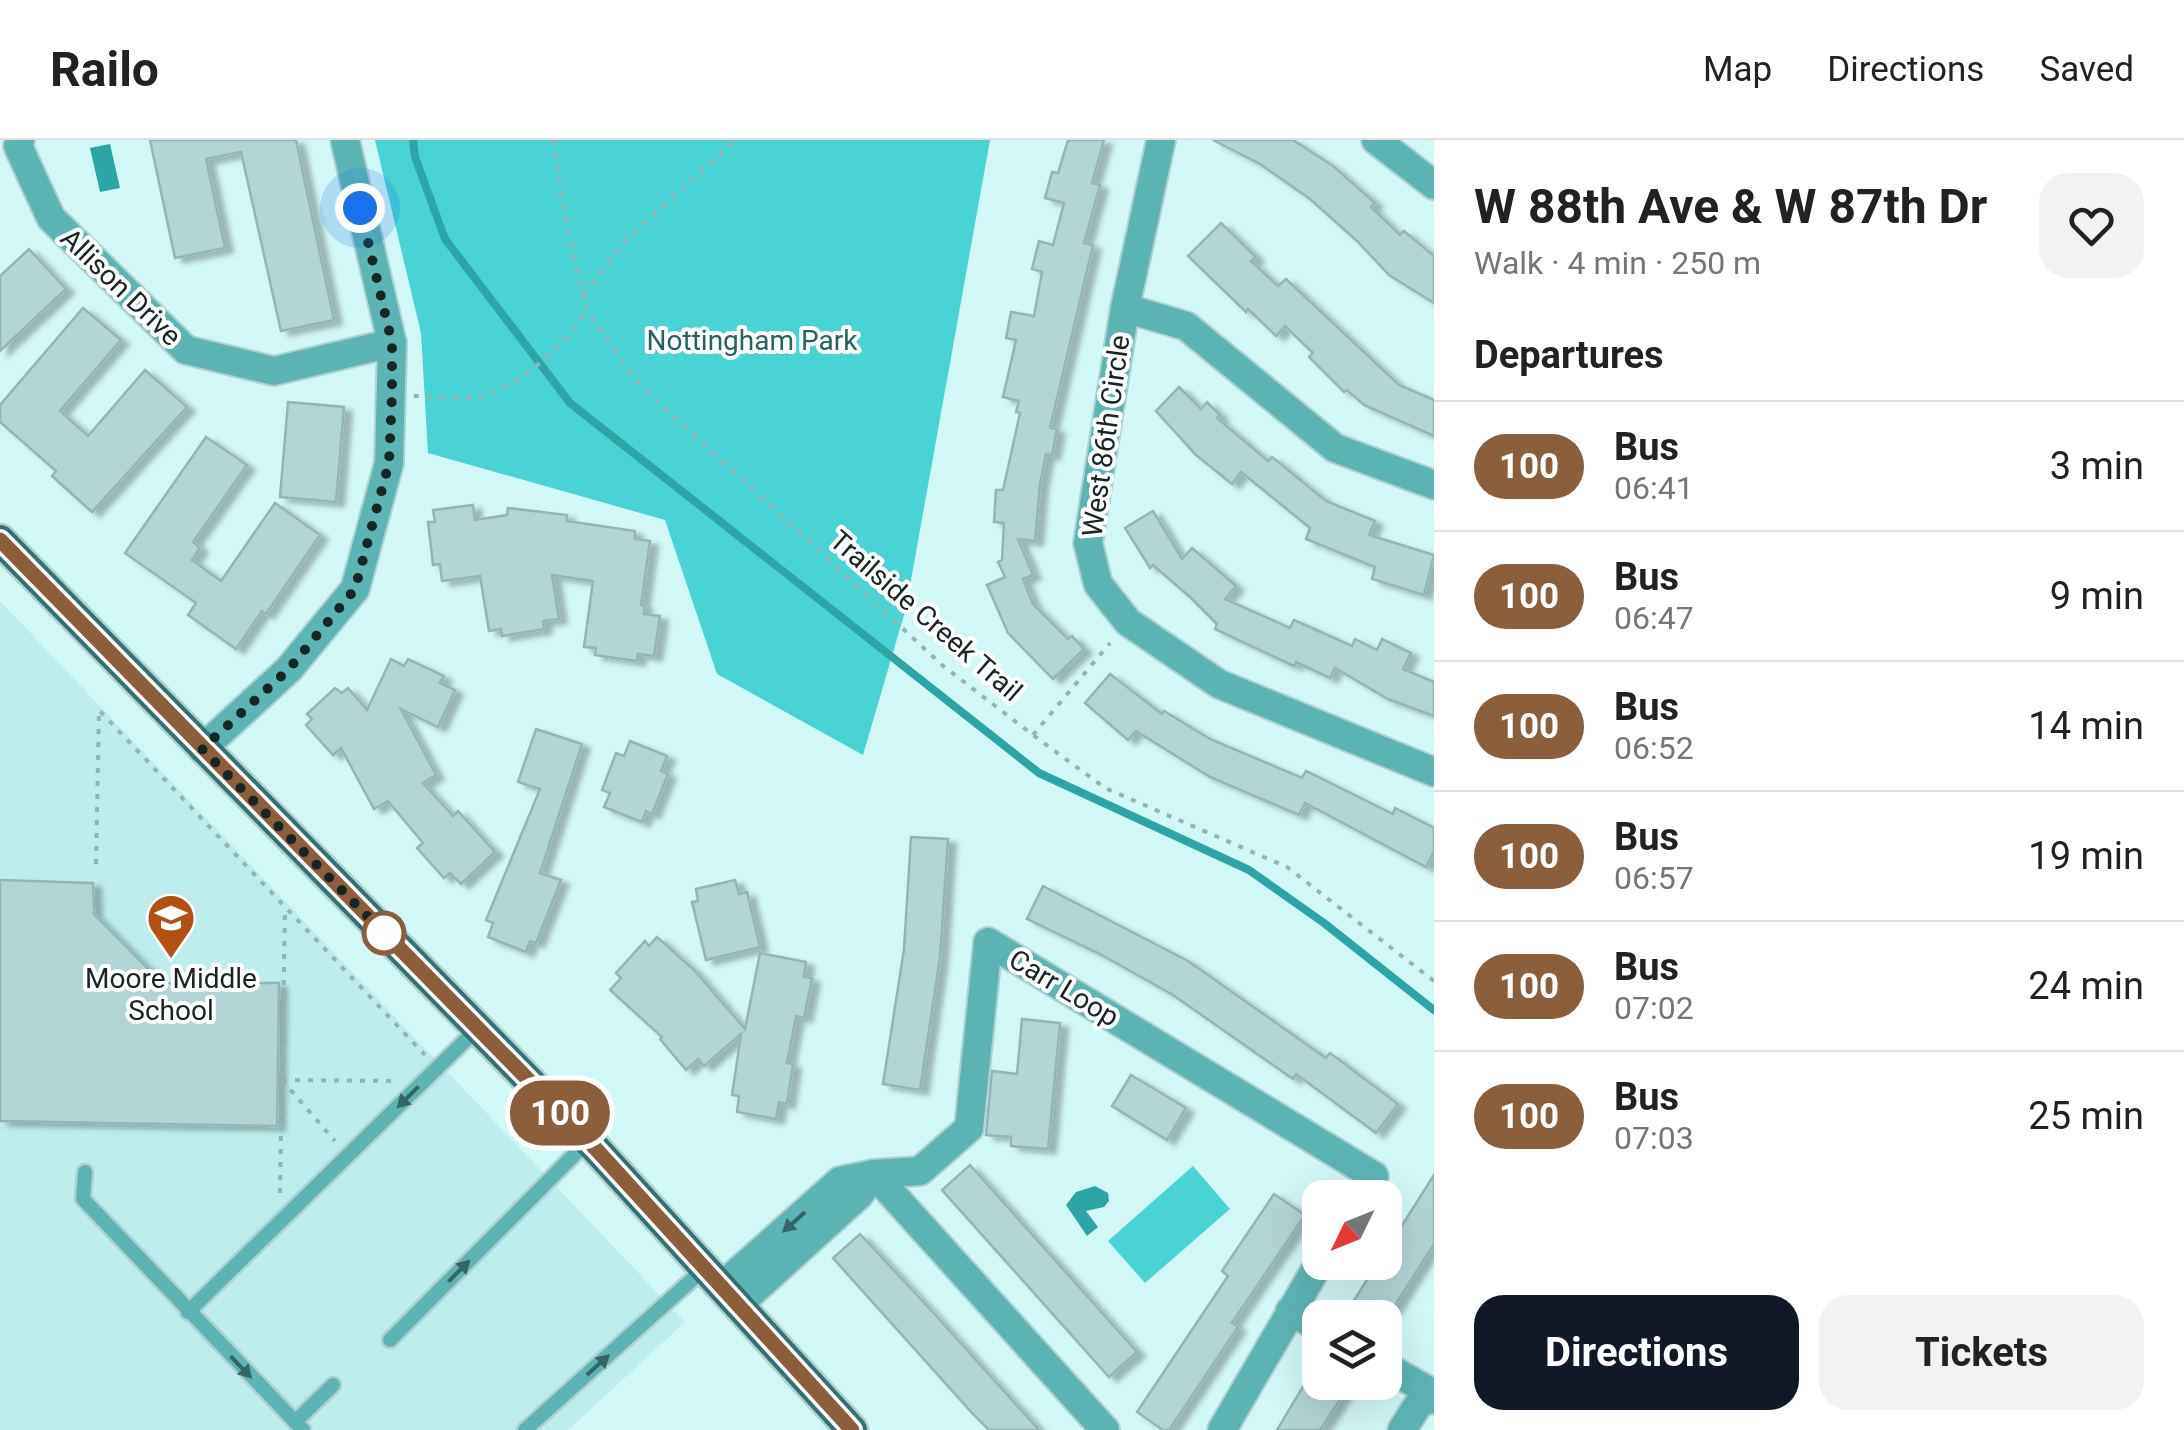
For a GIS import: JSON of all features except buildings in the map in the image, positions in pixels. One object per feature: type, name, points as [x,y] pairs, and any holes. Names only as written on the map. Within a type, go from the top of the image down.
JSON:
[{"type":"main road","points":[[0,540],[588,1141],[852,1430]]},
{"type":"street","name":"Allison Drive","points":[[20,140],[18,146],[51,218],[186,350],[274,371],[392,343]]},
{"type":"street","points":[[202,749],[289,669],[355,589],[389,463],[392,343],[345,140]]},
{"type":"street","name":"West 86th Circle","points":[[1161,140],[1125,308],[1088,543],[1098,584],[1128,622],[1219,684],[1434,772]]},
{"type":"street","points":[[1376,140],[1434,185]]},
{"type":"street","points":[[1125,308],[1186,326],[1335,448],[1434,485]]},
{"type":"street","name":"Carr Loop","points":[[722,1286],[840,1181],[920,1171],[970,1128],[988,942],[1374,1176],[1371,1180]]},
{"type":"street","points":[[874,1174],[1105,1430]]},
{"type":"street","points":[[1222,1430],[1309,1280]]},
{"type":"street","points":[[1290,1311],[1302,1318]]},
{"type":"street","points":[[1402,1376],[1434,1396]]},
{"type":"street","points":[[1402,1430],[1420,1402],[1434,1396]]},
{"type":"lane","points":[[188,1312],[477,1028]]},
{"type":"lane","points":[[390,1340],[588,1141]]},
{"type":"lane","points":[[84,1172],[83,1199],[299,1426],[333,1385]]},
{"type":"lane","points":[[525,1430],[722,1286]]},
{"type":"path","name":"Trailside Creek Trail","points":[[554,140],[570,246],[586,310],[638,383],[942,665],[1033,734],[1105,788],[1286,867],[1434,980]]},
{"type":"path","points":[[584,294],[626,240],[736,140]]},
{"type":"path","points":[[392,395],[479,397],[525,375],[579,323],[586,310]]},
{"type":"path","points":[[1033,734],[1128,622]]},
{"type":"path","points":[[96,864],[98,710],[426,1055]]},
{"type":"path","points":[[285,907],[280,1193],[294,1180]]},
{"type":"path","points":[[282,1080],[401,1081],[388,1093]]},
{"type":"path","points":[[282,1080],[335,1142]]},
{"type":"shaded area","points":[[110,144],[120,188],[100,192],[90,148]]},
{"type":"shaded area","name":"Moore Middle School","points":[[0,601],[685,1322],[568,1430],[0,1430]]},
{"type":"shaded area","points":[[1095,1186],[1108,1193],[1109,1201],[1104,1207],[1086,1211],[1098,1227],[1087,1236],[1066,1205],[1076,1192]]},
{"type":"green space","name":"Nottingham Park","points":[[375,140],[990,140],[906,608],[863,755],[717,674],[665,520],[428,453],[421,333]]},
{"type":"green space","points":[[1193,1166],[1230,1209],[1145,1283],[1108,1241]]},
{"type":"waterway","points":[[413,140],[415,157],[445,239],[570,403],[1039,773],[1249,870],[1434,1010]]},
{"type":"bus line","name":"100","points":[[0,540],[596,1149],[852,1430]]},
{"type":"place","name":"Moore Middle School","points":[[171,960]]},
{"type":"route","points":[[360,208],[392,343],[392,395],[389,463],[355,589],[289,669],[202,749],[384,933]]}]
